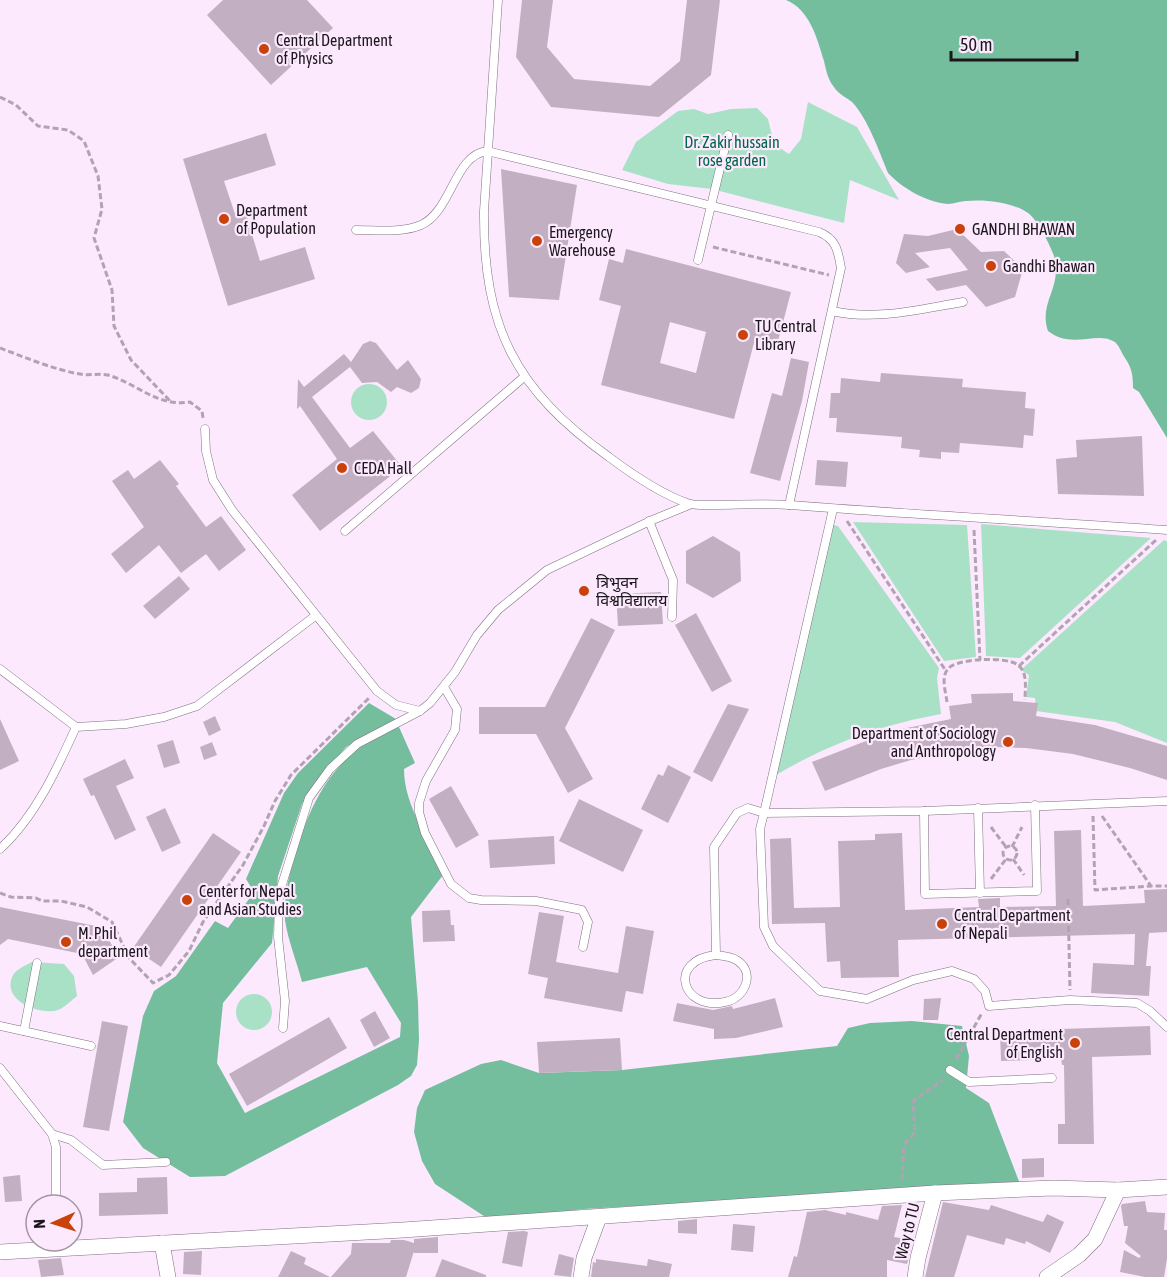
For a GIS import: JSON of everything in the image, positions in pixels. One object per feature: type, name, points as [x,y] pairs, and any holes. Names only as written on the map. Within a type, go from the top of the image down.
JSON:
[{"type":"street","points":[[84,1244],[162,1243],[599,1217],[935,1193],[1053,1188],[1118,1190],[1167,1186]]},
{"type":"street","points":[[1047,1277],[1079,1255],[1095,1239],[1118,1190]]},
{"type":"street","name":"Way to TU","points":[[915,1277],[935,1193]]},
{"type":"street","points":[[581,1277],[584,1258],[599,1217]]},
{"type":"street","points":[[162,1243],[168,1277]]},
{"type":"street","points":[[0,1252],[24,1249]]},
{"type":"lane","points":[[498,0],[487,152],[484,243],[489,284],[500,329],[509,352],[524,376],[564,422],[593,446],[661,491],[689,505]]},
{"type":"lane","points":[[698,260],[729,135]]},
{"type":"lane","points":[[357,230],[400,230],[426,222],[439,210],[464,166],[473,156],[487,152],[830,237],[838,249],[841,268],[789,505]]},
{"type":"lane","points":[[832,311],[850,315],[878,316],[963,302]]},
{"type":"lane","points":[[345,531],[524,376]]},
{"type":"lane","points":[[205,429],[213,480],[232,510],[377,691],[396,705],[420,711]]},
{"type":"lane","points":[[283,1028],[285,1001],[278,937],[279,894],[309,798],[330,769],[357,744],[420,711],[444,687],[477,635],[498,610],[547,570],[649,521],[689,505],[789,505],[833,510],[991,517],[1167,530]]},
{"type":"lane","points":[[833,510],[760,829],[764,927],[773,945],[820,991],[867,999],[913,980],[952,971],[974,979],[985,991],[989,1006],[1070,1000],[1137,1003],[1150,1011],[1167,1027]]},
{"type":"lane","points":[[649,521],[673,580],[672,617]]},
{"type":"lane","points":[[0,669],[76,727],[164,717],[197,706],[315,615]]},
{"type":"lane","points":[[444,687],[457,709],[455,730],[426,781],[419,803],[419,812],[425,833],[451,884],[469,898],[536,901],[582,910],[588,922],[583,947]]},
{"type":"lane","points":[[0,849],[15,835],[28,816],[76,727]]},
{"type":"lane","points":[[716,956],[714,846],[737,813],[748,808],[764,813],[924,811],[1093,802],[1167,801]]},
{"type":"lane","points":[[924,811],[925,894],[1037,891],[1035,805]]},
{"type":"lane","points":[[978,808],[980,892]]},
{"type":"lane","points":[[716,956],[731,957],[743,966],[747,980],[745,988],[741,994],[728,1002],[704,1002],[690,995],[685,980],[686,973],[694,961],[702,957],[716,956]]},
{"type":"lane","points":[[24,1031],[37,963]]},
{"type":"lane","points":[[0,1026],[91,1046]]},
{"type":"lane","points":[[0,1068],[52,1134],[56,1147],[56,1193]]},
{"type":"lane","points":[[950,1070],[969,1082],[1052,1078]]},
{"type":"lane","points":[[52,1134],[71,1140],[103,1165],[166,1162]]},
{"type":"path","points":[[0,97],[15,105],[38,126],[68,130],[84,141],[98,176],[102,209],[94,238],[112,290],[114,326],[131,360],[171,402]]},
{"type":"path","points":[[702,244],[839,277]]},
{"type":"path","points":[[0,348],[81,374],[98,373],[111,376],[164,402],[190,402],[202,411],[205,429]]},
{"type":"path","points":[[849,522],[946,670]]},
{"type":"path","points":[[974,525],[980,660]]},
{"type":"path","points":[[1019,666],[1160,537]]},
{"type":"path","points":[[947,702],[944,680],[946,670],[954,664],[980,660],[1011,661],[1019,666],[1026,676],[1025,700]]},
{"type":"path","points":[[0,893],[11,897],[36,897],[42,901],[61,901],[87,907],[112,922],[129,958],[153,983],[160,981],[169,975],[189,951],[203,922],[243,865],[275,801],[291,775],[377,691]]},
{"type":"path","points":[[1093,802],[1151,886]]},
{"type":"path","points":[[1093,802],[1095,890],[1167,886]]},
{"type":"path","points":[[1012,846],[1015,849],[1017,853],[1015,857],[1011,860],[1005,857],[1003,850],[1006,847],[1012,846]]},
{"type":"path","points":[[1068,899],[1070,1000]]},
{"type":"path","points":[[900,1196],[904,1145],[915,1132],[913,1101],[941,1084],[978,1017],[989,1006]]},
{"type":"green space","points":[[786,0],[1167,0],[1167,438],[1139,392],[1133,388],[1131,369],[1115,342],[1100,338],[1066,339],[1048,331],[1046,312],[1056,267],[1050,246],[1032,216],[1022,209],[998,202],[973,200],[940,203],[907,189],[894,179],[888,173],[873,136],[858,109],[838,92],[830,81],[815,34],[807,18]]},
{"type":"green space","name":"Dr. Zakir hussain rose garden","points":[[808,102],[857,127],[899,200],[850,180],[844,223],[712,189],[668,184],[622,170],[636,142],[678,111],[694,109],[708,114],[731,109],[757,108],[768,119],[774,144],[789,154],[801,139]]},
{"type":"green space","points":[[369,384],[382,389],[387,402],[382,415],[369,420],[356,415],[351,402],[356,389]]},
{"type":"green space","points":[[853,522],[967,525],[976,657],[944,661]]},
{"type":"green space","points":[[827,523],[838,526],[939,668],[937,678],[941,714],[897,724],[856,737],[816,754],[776,775]]},
{"type":"green space","points":[[981,524],[1151,538],[1020,658],[986,656]]},
{"type":"green space","points":[[1164,540],[1167,541],[1167,743],[1115,722],[1036,711],[1035,698],[1026,697],[1029,675],[1021,670]]},
{"type":"green space","points":[[369,703],[396,719],[346,747],[315,782],[302,804],[278,876],[272,943],[223,1003],[217,1063],[245,1113],[400,1037],[401,1023],[367,967],[302,982],[285,920],[287,888],[294,857],[305,825],[320,794],[329,779],[352,754],[370,741],[399,727],[415,763],[404,769],[408,797],[443,875],[411,917],[418,1002],[417,1065],[411,1076],[398,1085],[225,1176],[190,1177],[143,1148],[123,1122],[143,1016],[154,991],[176,976],[215,921],[228,928],[254,892],[246,879],[284,793],[298,773]]},
{"type":"green space","points":[[32,962],[64,964],[74,976],[77,996],[60,1009],[50,1011],[32,1008],[17,999],[10,984],[13,975]]},
{"type":"green space","points":[[254,994],[267,999],[272,1012],[267,1025],[254,1030],[241,1025],[236,1012],[241,999]]},
{"type":"green space","points":[[912,1021],[962,1026],[969,1056],[966,1088],[989,1103],[1020,1184],[584,1209],[490,1220],[435,1184],[422,1161],[414,1132],[417,1108],[425,1090],[481,1064],[501,1060],[539,1073],[622,1070],[837,1046],[848,1028],[870,1023]]},
{"type":"building","points":[[223,0],[307,0],[333,28],[271,85],[207,15]]},
{"type":"building","points":[[522,0],[553,0],[547,47],[574,79],[650,86],[680,61],[687,0],[720,0],[711,75],[659,117],[551,107],[516,57]]},
{"type":"building","name":"Department of Population","points":[[266,133],[276,165],[224,181],[235,214],[245,211],[260,261],[305,247],[315,279],[228,306],[183,159]]},
{"type":"building","name":"Emergency Warehouse","points":[[501,169],[577,185],[559,300],[509,297]]},
{"type":"building","name":"Gandhi Bhawan","points":[[957,229],[981,252],[1004,251],[1023,269],[1015,297],[986,307],[966,285],[937,291],[926,279],[968,270],[950,248],[915,253],[930,267],[906,273],[896,263],[904,234],[928,236]]},
{"type":"building","name":"TU Central Library","points":[[626,249],[791,292],[777,345],[755,339],[734,419],[601,385],[621,306],[599,300],[609,259],[623,263]],"holes":[[[670,322],[706,332],[696,373],[660,363]]]},
{"type":"building","points":[[370,341],[376,343],[397,370],[408,360],[421,379],[419,388],[411,393],[397,387],[391,392],[377,382],[362,383],[350,367],[312,397],[350,448],[373,431],[402,467],[320,531],[292,495],[337,459],[300,406],[297,409],[298,379],[304,387],[344,354],[351,362],[363,344]]},
{"type":"building","points":[[791,358],[809,362],[802,401],[780,481],[750,473],[772,393],[782,396]]},
{"type":"building","points":[[881,373],[963,379],[962,387],[1026,392],[1025,408],[1035,409],[1033,436],[1024,435],[1023,448],[960,443],[959,453],[941,452],[941,459],[919,457],[920,450],[901,448],[902,437],[836,432],[837,418],[829,418],[831,393],[840,393],[841,378],[880,382]]},
{"type":"building","points":[[1142,436],[1144,496],[1058,494],[1056,459],[1077,457],[1076,440]]},
{"type":"building","points":[[160,460],[179,484],[176,486],[206,527],[221,516],[246,550],[219,571],[206,554],[181,573],[159,545],[126,573],[111,554],[144,527],[112,481],[128,470],[134,479]]},
{"type":"building","points":[[817,460],[848,462],[846,487],[815,485]]},
{"type":"building","points":[[713,536],[740,552],[741,581],[713,598],[686,583],[686,551]]},
{"type":"building","points":[[179,576],[190,589],[155,619],[143,606]]},
{"type":"building","points":[[661,592],[663,624],[618,626],[616,594]]},
{"type":"building","points":[[696,613],[732,681],[712,692],[675,625]]},
{"type":"building","points":[[591,618],[615,630],[565,728],[593,779],[568,793],[536,734],[479,734],[479,707],[545,707]]},
{"type":"building","name":"Department of Sociology and Anthropology","points":[[1013,693],[1013,701],[1038,703],[1036,716],[1095,725],[1167,746],[1167,780],[1073,754],[1026,748],[993,747],[960,750],[911,760],[825,791],[812,762],[902,729],[951,719],[949,706],[972,703],[971,694]]},
{"type":"building","points":[[728,704],[749,709],[712,782],[693,772]]},
{"type":"building","points":[[215,716],[221,730],[209,736],[203,722]]},
{"type":"building","points":[[0,719],[19,761],[0,770]]},
{"type":"building","points":[[173,740],[180,763],[164,768],[157,745]]},
{"type":"building","points":[[212,742],[217,755],[204,760],[200,747]]},
{"type":"building","points":[[125,759],[134,778],[116,786],[136,830],[115,840],[94,795],[91,796],[83,779]]},
{"type":"building","points":[[668,765],[691,777],[668,823],[641,809],[658,774],[663,776]]},
{"type":"building","points":[[451,786],[479,835],[456,848],[429,799]]},
{"type":"building","points":[[579,799],[643,830],[623,872],[559,841]]},
{"type":"building","points":[[165,808],[181,843],[162,852],[146,817]]},
{"type":"building","points":[[1081,830],[1083,906],[1145,903],[1144,890],[1167,889],[1167,932],[1149,933],[1146,966],[1151,966],[1149,996],[1091,993],[1093,963],[1134,965],[1135,934],[898,940],[899,977],[841,978],[840,961],[827,962],[825,923],[772,924],[770,839],[791,838],[794,908],[840,907],[838,841],[875,840],[875,834],[902,833],[905,910],[979,907],[978,899],[1000,898],[1000,907],[1056,906],[1054,831]]},
{"type":"building","name":"Center for Nepal and Asian Studies","points":[[213,833],[241,852],[161,967],[133,948]]},
{"type":"building","points":[[554,836],[555,864],[490,868],[488,840]]},
{"type":"building","name":"M. Phil department","points":[[0,907],[101,927],[119,957],[93,975],[82,954],[8,939],[0,945]]},
{"type":"building","points":[[450,910],[455,941],[423,942],[422,911]]},
{"type":"building","points":[[539,912],[564,916],[556,962],[618,973],[626,926],[654,931],[643,994],[626,991],[622,1012],[544,998],[548,978],[528,974]]},
{"type":"building","points":[[775,998],[783,1027],[736,1038],[714,1039],[714,1029],[673,1021],[677,1003],[713,1010],[732,1006],[733,1009]]},
{"type":"building","points":[[941,998],[938,1020],[923,1020],[924,999]]},
{"type":"building","points":[[375,1011],[390,1038],[374,1047],[360,1020]]},
{"type":"building","points":[[329,1017],[347,1048],[247,1106],[229,1074]]},
{"type":"building","points":[[102,1021],[128,1026],[109,1131],[83,1127]]},
{"type":"building","name":"Central Department of English","points":[[1150,1026],[1151,1055],[1092,1057],[1094,1144],[1058,1144],[1058,1124],[1065,1124],[1064,1065],[1061,1059],[1001,1061],[1000,1031]]},
{"type":"building","points":[[620,1038],[622,1070],[539,1073],[537,1042]]},
{"type":"building","points":[[1044,1158],[1044,1177],[1022,1178],[1022,1159]]},
{"type":"building","points":[[20,1175],[22,1201],[5,1202],[3,1177]]},
{"type":"building","points":[[167,1177],[168,1214],[99,1216],[99,1193],[137,1192],[137,1178]]},
{"type":"building","points":[[1145,1201],[1147,1212],[1165,1213],[1167,1259],[1164,1277],[1145,1277],[1120,1272],[1124,1250],[1139,1258],[1141,1256],[1125,1243],[1128,1226],[1124,1226],[1121,1206]]},
{"type":"building","points":[[943,1202],[989,1210],[991,1205],[1043,1222],[1047,1214],[1064,1222],[1050,1253],[1026,1241],[1025,1244],[1006,1238],[1004,1245],[967,1235],[954,1277],[925,1277]]},
{"type":"building","points":[[902,1205],[894,1237],[913,1240],[907,1264],[887,1260],[887,1277],[788,1277],[794,1256],[797,1257],[807,1212],[825,1210],[846,1215],[846,1212],[878,1220],[882,1206]]},
{"type":"building","points":[[697,1219],[697,1234],[678,1233],[678,1221]]},
{"type":"building","points":[[733,1224],[755,1226],[753,1252],[731,1250]]},
{"type":"building","points":[[508,1232],[528,1232],[522,1267],[502,1263]]},
{"type":"building","points":[[438,1237],[438,1253],[414,1253],[414,1251],[406,1277],[331,1277],[351,1254],[352,1243],[390,1243],[391,1240],[404,1240],[414,1243],[414,1239]]},
{"type":"building","points":[[202,1251],[201,1275],[183,1274],[184,1252]]},
{"type":"building","points":[[291,1251],[306,1258],[304,1264],[330,1277],[278,1277]]},
{"type":"building","points":[[559,1254],[574,1258],[571,1277],[554,1275]]},
{"type":"building","points":[[61,1258],[64,1275],[41,1277],[38,1260]]},
{"type":"building","points":[[442,1259],[486,1275],[486,1277],[435,1277]]},
{"type":"building","points":[[596,1259],[647,1266],[648,1259],[672,1264],[669,1277],[591,1277],[593,1262],[596,1263]]},
{"type":"place","name":"Central Department of Physics","points":[[264,49]]},
{"type":"place","name":"Department of Population","points":[[224,219]]},
{"type":"place","name":"GANDHI BHAWAN","points":[[960,229]]},
{"type":"place","name":"Emergency Warehouse","points":[[537,241]]},
{"type":"place","name":"Gandhi Bhawan","points":[[991,266]]},
{"type":"place","name":"TU Central Library","points":[[743,335]]},
{"type":"place","name":"CEDA Hall","points":[[342,468]]},
{"type":"place","name":"त्रिभुवन विश्वविद्यालय","points":[[584,591]]},
{"type":"place","name":"Department of Sociology and Anthropology","points":[[1008,742]]},
{"type":"place","name":"Center for Nepal and Asian Studies","points":[[187,900]]},
{"type":"place","name":"Central Department of Nepali","points":[[942,924]]},
{"type":"place","name":"M. Phil department","points":[[66,942]]},
{"type":"place","name":"Central Department of English","points":[[1075,1043]]}]
